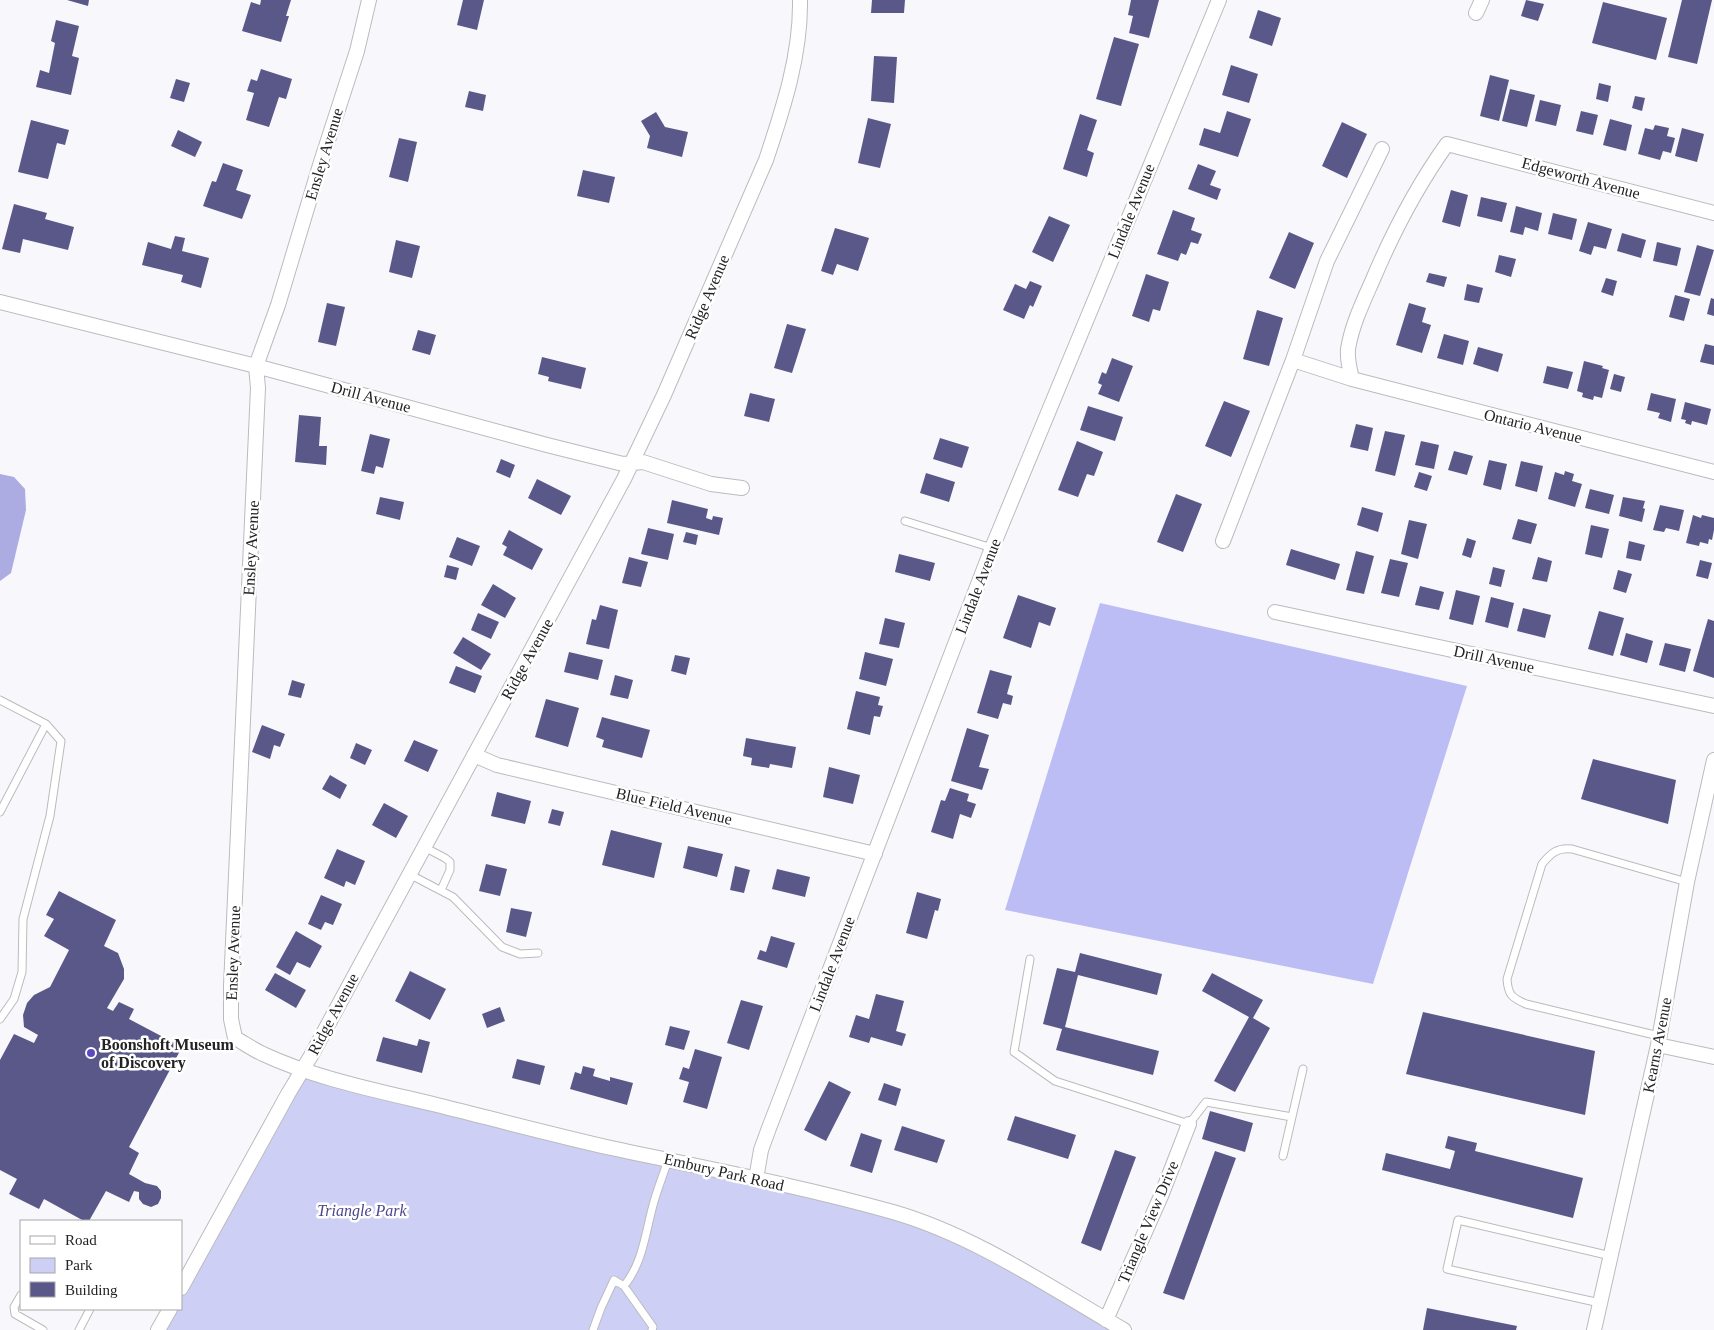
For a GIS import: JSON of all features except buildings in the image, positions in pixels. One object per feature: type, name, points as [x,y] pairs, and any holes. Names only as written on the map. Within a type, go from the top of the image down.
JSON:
[{"type":"street","name":"Ensley Avenue","points":[[303,1070],[263,1054],[235,1038],[231,1019],[230,986],[234,892],[258,388],[256,366],[278,305],[317,174],[357,51],[369,0]]},
{"type":"street","name":"Ridge Avenue","points":[[183,1281],[303,1070],[632,463],[664,395],[766,160],[790,82],[796,50],[800,0]]},
{"type":"street","name":"Lindale Avenue","points":[[756,1179],[761,1150],[769,1128],[992,548],[1219,0]]},
{"type":"street","points":[[1476,13],[1482,0]]},
{"type":"street","name":"Edgeworth Avenue","points":[[1352,379],[1348,363],[1348,350],[1363,301],[1393,233],[1426,173],[1447,144],[1714,213]]},
{"type":"street","points":[[1223,541],[1292,360],[1327,261],[1382,149]]},
{"type":"street","name":"Drill Avenue","points":[[0,302],[256,366],[547,445],[623,464],[643,462],[711,484],[742,488]]},
{"type":"street","name":"Ontario Avenue","points":[[1292,360],[1352,379],[1714,472]]},
{"type":"street","name":"Drill Avenue","points":[[1275,612],[1714,706]]},
{"type":"street","name":"Blue Field Avenue","points":[[474,755],[497,765],[875,854]]},
{"type":"street","name":"Kearns Avenue","points":[[1594,1330],[1659,1040],[1687,882],[1714,760]]},
{"type":"street","points":[[1659,1040],[1714,1058]]},
{"type":"street","name":"Embury Park Road","points":[[303,1070],[505,1122],[892,1212],[956,1235],[998,1256],[1123,1330]]},
{"type":"street","name":"Triangle View Drive","points":[[1106,1320],[1161,1196],[1189,1124]]},
{"type":"street","points":[[158,1330],[169,1310]]},
{"type":"lane","points":[[905,521],[992,548]]},
{"type":"lane","points":[[0,1019],[14,999],[22,972],[23,919],[50,816],[62,741],[46,724],[1,704]]},
{"type":"lane","points":[[0,812],[46,724]]},
{"type":"lane","points":[[424,847],[450,862],[450,870],[440,890]]},
{"type":"lane","points":[[1659,1040],[1526,1004],[1514,999],[1508,990],[1507,979],[1542,864],[1555,850],[1572,849],[1687,882]]},
{"type":"lane","points":[[409,874],[453,897],[502,947],[520,954],[538,953]]},
{"type":"lane","points":[[1030,959],[1014,1052],[1055,1081],[1189,1124],[1206,1102],[1292,1117]]},
{"type":"lane","points":[[1284,1156],[1303,1069]]},
{"type":"lane","points":[[624,1286],[634,1274],[646,1240],[652,1208],[668,1160]]},
{"type":"lane","points":[[1600,1303],[1447,1269],[1458,1220],[1611,1256]]},
{"type":"lane","points":[[593,1330],[600,1308],[614,1280],[624,1286],[653,1327],[652,1330]]},
{"type":"lane","points":[[20,1296],[14,1307],[15,1314],[43,1330]]},
{"type":"lane","points":[[79,1330],[89,1310]]},
{"type":"green space","name":"Triangle Park","points":[[303,1070],[918,1220],[1124,1330],[158,1330],[169,1310],[182,1310],[182,1286]]},
{"type":"shaded area","points":[[0,474],[14,477],[25,489],[26,510],[11,573],[0,581]]},
{"type":"shaded area","points":[[1100,603],[1467,686],[1373,984],[1005,910]]},
{"type":"place","name":"Boonshoft Museum of Discovery","points":[[91,1053]]}]
